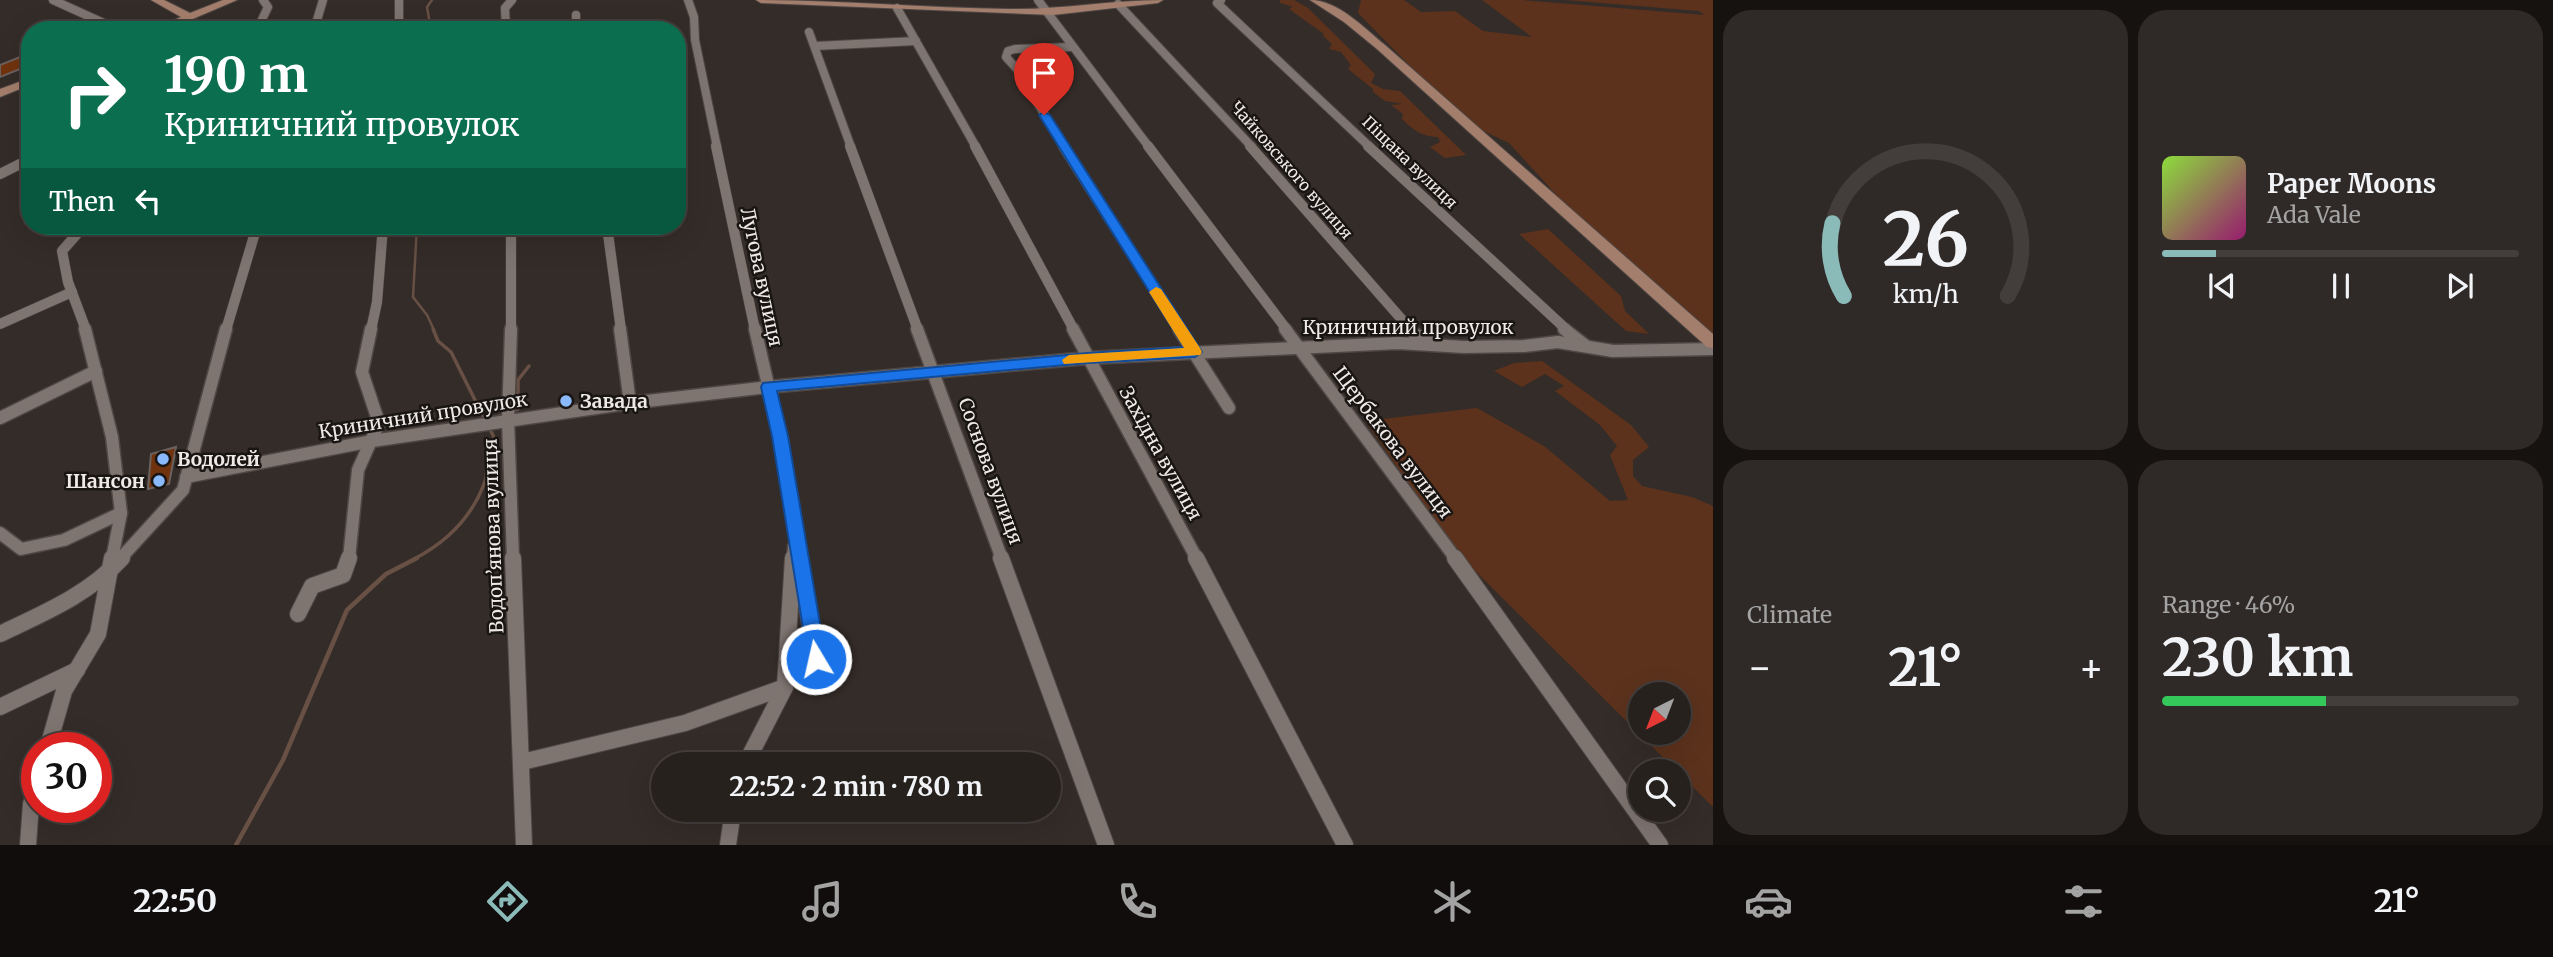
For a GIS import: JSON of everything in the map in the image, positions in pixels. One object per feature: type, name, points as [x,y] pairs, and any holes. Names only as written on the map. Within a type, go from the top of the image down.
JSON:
[{"type":"street","points":[[53,0],[99,21]]},
{"type":"street","points":[[156,0],[189,17]]},
{"type":"street","points":[[179,21],[232,0]]},
{"type":"street","points":[[261,21],[268,6],[262,0]]},
{"type":"street","points":[[317,21],[323,0]]},
{"type":"street","points":[[399,0],[399,21]]},
{"type":"street","points":[[506,21],[505,8],[512,0]]},
{"type":"street","name":"Лугова вулиця","points":[[688,0],[694,17],[695,40],[748,301],[780,436],[820,685]]},
{"type":"street","points":[[761,0],[897,8],[1046,12],[1158,0]]},
{"type":"street","name":"Щербакова вулиця","points":[[1038,0],[1394,472],[1660,845]]},
{"type":"street","name":"Піщана вулиця","points":[[1221,0],[1217,3],[1564,329],[1586,346]]},
{"type":"street","points":[[1315,0],[1348,20],[1381,47],[1713,343]]},
{"type":"street","name":"Чайковського вулиця","points":[[1118,4],[1215,105],[1414,334],[1447,346]]},
{"type":"street","name":"Західна вулиця","points":[[897,8],[960,117],[1222,606],[1345,845]]},
{"type":"street","points":[[576,15],[576,21]]},
{"type":"street","name":"Соснова вулиця","points":[[809,32],[1106,845]]},
{"type":"street","points":[[814,46],[916,41]]},
{"type":"street","points":[[1073,47],[1015,49],[1009,51],[1006,57],[1017,69],[1229,408]]},
{"type":"street","points":[[0,93],[21,84]]},
{"type":"street","points":[[0,174],[21,164]]},
{"type":"street","points":[[52,732],[64,691],[99,634],[121,513],[112,436],[84,324],[72,292],[62,251],[76,235]]},
{"type":"street","points":[[0,634],[71,600],[108,573],[183,490],[209,386],[254,235]]},
{"type":"street","points":[[298,614],[312,586],[343,575],[349,561],[358,470],[379,423],[362,372],[377,302],[382,235]]},
{"type":"street","name":"Водоп’янова вулиця","points":[[511,235],[513,283],[501,421],[522,762],[524,845]]},
{"type":"street","points":[[608,235],[630,403]]},
{"type":"street","points":[[0,324],[72,292]]},
{"type":"street","points":[[1558,342],[1564,329]]},
{"type":"street","points":[[1398,343],[1411,341],[1414,334]]},
{"type":"street","name":"Криничний провулок","points":[[186,477],[372,441],[630,403],[768,387],[1088,358],[1398,343],[1524,346],[1558,342],[1613,351],[1713,349]]},
{"type":"street","points":[[0,418],[96,371]]},
{"type":"street","points":[[0,533],[21,549],[64,540],[121,513]]},
{"type":"street","points":[[752,752],[785,687],[795,524]]},
{"type":"street","points":[[0,707],[77,670]]},
{"type":"street","points":[[522,762],[685,723],[785,687]]},
{"type":"street","points":[[729,845],[732,822]]},
{"type":"street","points":[[28,845],[30,823]]},
{"type":"shaded area","points":[[1280,0],[1294,0],[1308,8],[1375,74],[1371,83],[1383,89],[1400,91],[1466,155],[1445,158],[1430,147],[1440,142],[1438,137],[1414,130],[1402,119],[1403,114],[1391,105],[1403,104],[1385,101],[1373,92],[1373,89],[1348,69],[1351,65],[1341,52],[1329,49],[1332,44],[1324,34],[1289,9],[1293,7],[1280,3]]},
{"type":"shaded area","points":[[1361,0],[1404,0],[1421,12],[1455,11],[1483,31],[1532,37],[1482,0],[1522,0],[1704,15],[1699,11],[1565,0],[1713,0],[1713,334],[1563,202],[1509,143],[1479,129],[1409,65],[1358,13]]},
{"type":"shaded area","points":[[1548,229],[1621,296],[1625,311],[1649,334],[1626,331],[1519,234]]},
{"type":"shaded area","points":[[1542,361],[1631,425],[1649,447],[1633,460],[1633,476],[1642,486],[1692,497],[1713,506],[1713,807],[1691,785],[1691,759],[1665,759],[1652,746],[1691,745],[1691,682],[1628,682],[1628,723],[1460,556],[1365,421],[1477,408],[1544,446],[1610,501],[1628,500],[1610,455],[1617,446],[1600,425],[1555,391],[1564,386],[1545,374],[1522,387],[1494,371],[1514,363]]},
{"type":"building","points":[[21,57],[21,69],[0,77],[0,65]]},
{"type":"building","points":[[176,447],[169,484],[148,489],[151,454]]},
{"type":"waterway","points":[[429,21],[427,7],[432,0]]},
{"type":"waterway","points":[[416,235],[413,297],[427,315],[434,330]]},
{"type":"waterway","points":[[433,329],[438,341],[451,352],[485,420]]},
{"type":"waterway","points":[[497,417],[518,409],[518,380],[529,366]]},
{"type":"waterway","points":[[414,559],[456,528],[479,496],[486,478],[488,449],[494,437],[488,426]]},
{"type":"waterway","points":[[236,845],[283,760],[347,610],[386,574],[417,558]]},
{"type":"slow traffic","points":[[1069,360],[1195,352],[1156,292]]},
{"type":"place","name":"Завада","points":[[566,401]]},
{"type":"place","name":"Водолей","points":[[163,459]]},
{"type":"place","name":"Шансон","points":[[159,481]]},
{"type":"route","points":[[816,659],[780,436],[768,387],[1088,358],[1195,352],[1044,115]]}]
